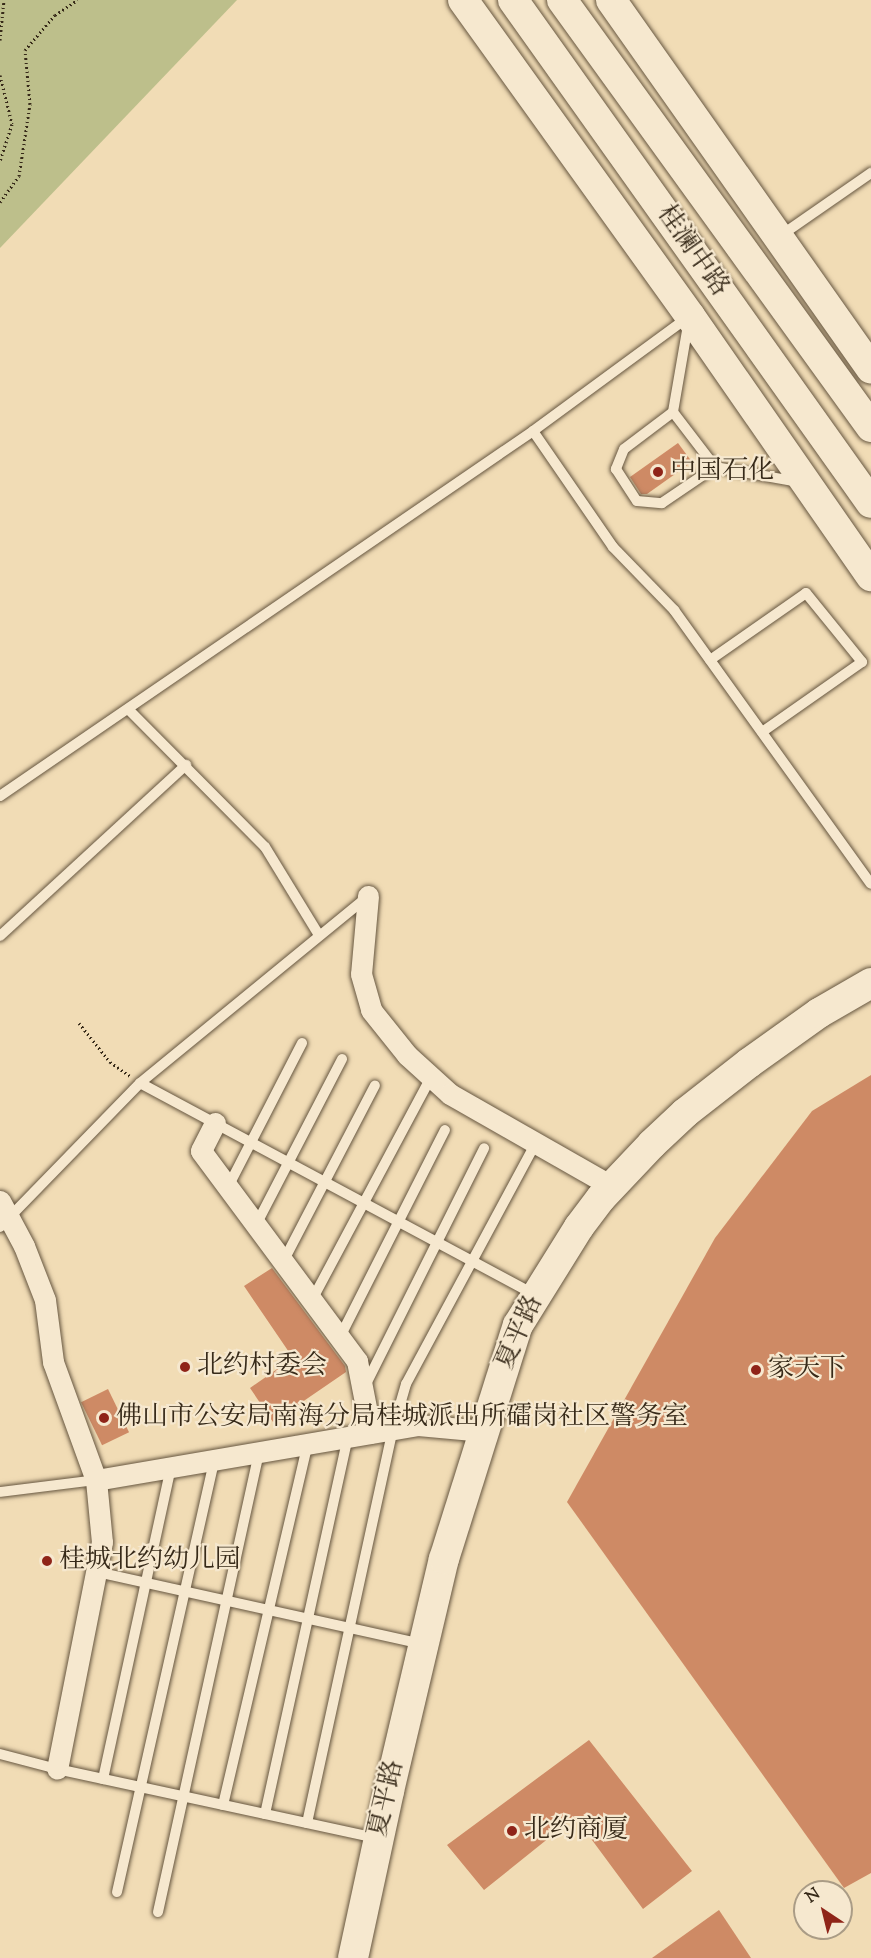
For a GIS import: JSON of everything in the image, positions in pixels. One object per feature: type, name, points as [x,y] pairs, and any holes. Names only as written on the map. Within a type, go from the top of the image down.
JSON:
[{"type":"main road","points":[[463,0],[690,316],[871,576]]},
{"type":"main road","name":"桂澜中路","points":[[513,0],[871,503]]},
{"type":"main road","name":"桂澜中路","points":[[562,0],[871,427]]},
{"type":"main road","points":[[611,0],[871,369]]},
{"type":"main road","name":"夏平路","points":[[352,1958],[444,1559],[511,1343],[535,1295],[579,1227],[611,1186],[652,1144],[716,1089],[819,1013],[871,983]]},
{"type":"street","points":[[368,896],[361,974],[371,1010],[407,1055],[450,1094],[611,1186]]},
{"type":"street","points":[[215,1123],[201,1151],[357,1361],[371,1433]]},
{"type":"street","points":[[0,1201],[5,1223],[24,1246],[45,1300],[53,1362],[96,1480],[102,1542],[57,1769]]},
{"type":"street","points":[[96,1480],[418,1425],[484,1431]]},
{"type":"lane","points":[[779,238],[871,173]]},
{"type":"lane","points":[[690,316],[673,412],[624,449],[616,469],[637,501],[662,504],[715,467]]},
{"type":"lane","points":[[0,796],[533,431],[690,316]]},
{"type":"lane","points":[[673,412],[715,467],[806,483]]},
{"type":"lane","points":[[533,431],[613,547],[674,610],[871,884]]},
{"type":"lane","points":[[710,660],[806,592],[862,662],[762,732]]},
{"type":"lane","points":[[128,709],[265,847],[320,935]]},
{"type":"lane","points":[[0,936],[186,765]]},
{"type":"lane","points":[[5,1223],[140,1083],[368,896]]},
{"type":"lane","points":[[228,1187],[302,1042]]},
{"type":"lane","points":[[256,1225],[342,1059]]},
{"type":"lane","points":[[312,1300],[431,1077]]},
{"type":"lane","points":[[140,1083],[535,1295]]},
{"type":"lane","points":[[283,1262],[375,1084]]},
{"type":"lane","points":[[340,1337],[445,1130]]},
{"type":"lane","points":[[307,1822],[393,1429],[406,1384],[536,1143]]},
{"type":"lane","points":[[363,1391],[484,1148]]},
{"type":"lane","points":[[265,1814],[348,1437]]},
{"type":"lane","points":[[223,1804],[308,1444]]},
{"type":"lane","points":[[158,1912],[259,1452]]},
{"type":"lane","points":[[117,1892],[214,1460]]},
{"type":"lane","points":[[103,1779],[171,1467]]},
{"type":"lane","points":[[0,1492],[96,1480]]},
{"type":"lane","points":[[97,1572],[424,1644]]},
{"type":"lane","points":[[0,1754],[57,1769],[379,1838]]},
{"type":"path","points":[[0,40],[4,0]]},
{"type":"path","points":[[0,202],[19,176],[30,104],[25,50],[55,15],[77,0]]},
{"type":"path","points":[[0,75],[12,124],[0,162]]},
{"type":"path","points":[[79,1023],[110,1062],[140,1083]]},
{"type":"green space","points":[[0,0],[237,0],[0,248]]},
{"type":"building","name":"中国石化","points":[[678,443],[692,462],[647,494],[641,494],[630,477]]},
{"type":"building","name":"家天下","points":[[871,1075],[871,1873],[853,1883],[853,1880],[838,1880],[567,1502],[715,1238],[812,1111]]},
{"type":"building","points":[[272,1268],[345,1366],[346,1372],[273,1422],[250,1388],[293,1358],[244,1286]]},
{"type":"building","name":"佛山市公安局南海分局桂城派出所礌岗社区警务室","points":[[108,1389],[129,1432],[102,1445],[81,1402]]},
{"type":"building","name":"北约商厦","points":[[589,1740],[692,1871],[643,1909],[575,1817],[484,1890],[447,1845]]},
{"type":"building","points":[[719,1910],[751,1958],[652,1958]]},
{"type":"place","name":"中国石化","points":[[658,472]]},
{"type":"place","name":"北约村委会","points":[[185,1367]]},
{"type":"place","name":"家天下","points":[[756,1370]]},
{"type":"place","name":"佛山市公安局南海分局桂城派出所礌岗社区警务室","points":[[104,1418]]},
{"type":"place","name":"桂城北约幼儿园","points":[[47,1561]]},
{"type":"place","name":"北约商厦","points":[[512,1831]]}]
